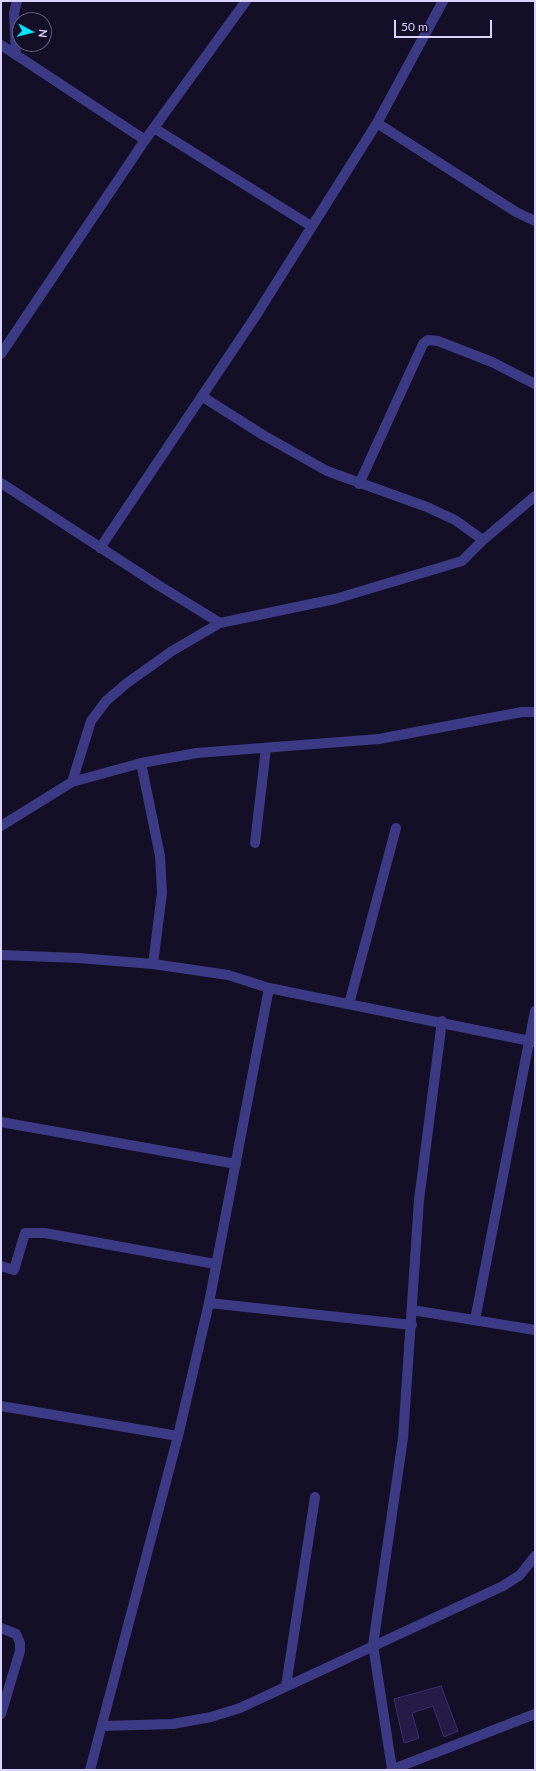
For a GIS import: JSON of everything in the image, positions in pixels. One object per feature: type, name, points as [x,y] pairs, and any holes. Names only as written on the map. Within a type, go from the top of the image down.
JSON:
[{"type":"street","points":[[16,55],[14,13],[17,1]]},
{"type":"street","points":[[1,354],[145,140],[246,1]]},
{"type":"street","points":[[100,548],[203,397],[377,123],[443,1]]},
{"type":"street","points":[[1,45],[145,140]]},
{"type":"street","points":[[377,123],[516,212],[535,221]]},
{"type":"street","points":[[154,128],[311,226]]},
{"type":"street","points":[[359,484],[423,344],[428,340],[438,341],[492,362],[535,384]]},
{"type":"street","points":[[203,397],[263,435],[321,468],[359,484],[427,507],[455,520],[483,540]]},
{"type":"street","points":[[1,483],[100,548],[220,623]]},
{"type":"street","points":[[72,782],[91,721],[106,701],[127,683],[172,651],[220,623],[335,599],[404,580],[462,561],[483,540],[535,496]]},
{"type":"street","points":[[1,826],[72,782],[141,763],[197,753],[379,738],[522,712],[535,712]]},
{"type":"street","points":[[255,843],[266,748]]},
{"type":"street","points":[[141,763],[160,856],[162,893],[153,964]]},
{"type":"street","points":[[349,1004],[396,828]]},
{"type":"street","points":[[1,955],[153,964],[228,975],[270,988],[442,1021],[533,1041]]},
{"type":"street","points":[[90,1770],[178,1436],[209,1303],[215,1264],[270,988]]},
{"type":"street","points":[[475,1320],[533,1041],[535,1011]]},
{"type":"street","points":[[442,1021],[419,1200],[412,1325],[403,1438],[373,1645],[392,1770],[535,1714]]},
{"type":"street","points":[[1,1122],[236,1164]]},
{"type":"street","points":[[1,1266],[14,1270],[25,1232],[45,1233],[215,1264]]},
{"type":"street","points":[[209,1303],[412,1325]]},
{"type":"street","points":[[412,1310],[535,1330]]},
{"type":"street","points":[[1,1406],[178,1436]]},
{"type":"street","points":[[286,1686],[315,1497]]},
{"type":"street","points":[[102,1726],[173,1724],[211,1717],[240,1708],[503,1586],[520,1574],[535,1556]]},
{"type":"street","points":[[1,1628],[16,1634],[20,1643],[20,1651],[1,1714]]},
{"type":"building","points":[[441,1686],[458,1731],[444,1737],[433,1706],[412,1713],[419,1738],[404,1743],[394,1699]]}]
